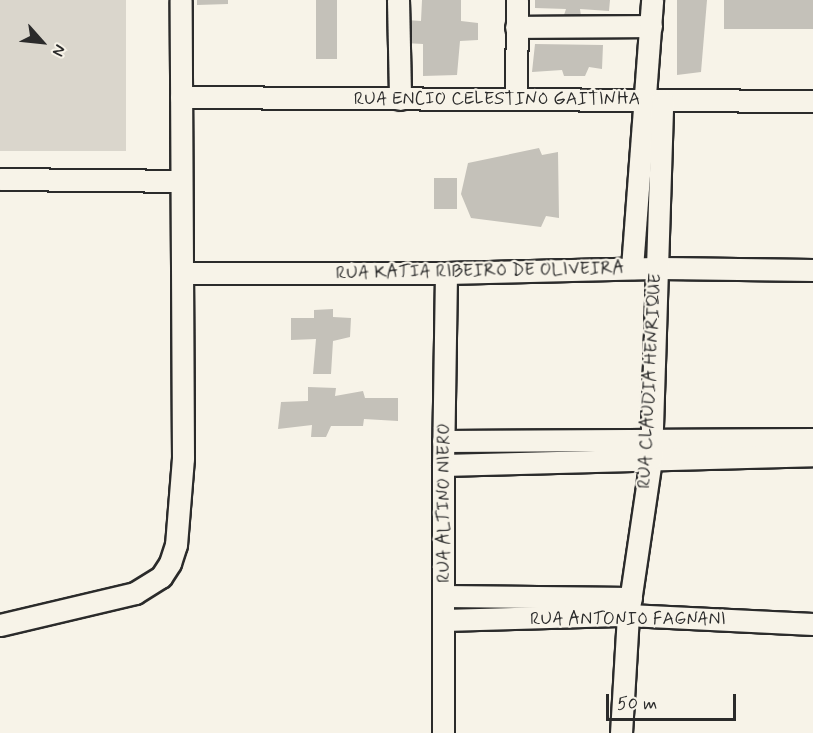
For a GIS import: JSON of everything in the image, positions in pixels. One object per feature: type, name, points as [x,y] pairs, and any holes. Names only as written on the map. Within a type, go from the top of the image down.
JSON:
[{"type":"street","points":[[0,625],[135,593],[161,577],[170,563],[176,545],[183,458],[181,0]]},
{"type":"street","points":[[398,0],[400,99]]},
{"type":"street","points":[[516,99],[517,0]]},
{"type":"street","points":[[652,0],[654,100]]},
{"type":"street","points":[[516,27],[651,26]]},
{"type":"street","name":"RUA ENCIO CELESTINO GAITINHA","points":[[181,97],[813,101]]},
{"type":"street","name":"RUA CLAUDIA HENRIQUE","points":[[621,733],[629,607],[651,449],[655,268],[654,100]]},
{"type":"street","name":"RUA CLAUDIA HENRIQUE","points":[[632,268],[642,127],[654,100]]},
{"type":"street","points":[[0,179],[180,180]]},
{"type":"street","name":"RUA KATIA RIBEIRO DE OLIVEIRA","points":[[183,273],[446,273],[632,268],[813,270]]},
{"type":"street","name":"RUA ALTINO NIERO","points":[[443,733],[442,465],[446,273]]},
{"type":"street","points":[[442,465],[813,439]]},
{"type":"street","points":[[443,441],[813,455]]},
{"type":"street","name":"RUA ANTONIO FAGNANI","points":[[444,596],[629,607],[813,624]]},
{"type":"street","name":"RUA ANTONIO FAGNANI","points":[[444,620],[629,607]]},
{"type":"shaded area","points":[[0,0],[126,0],[126,151],[0,151]]},
{"type":"building","points":[[197,0],[228,0],[228,4],[197,5]]},
{"type":"building","points":[[316,0],[337,0],[337,59],[316,59]]},
{"type":"building","points":[[422,0],[461,0],[461,21],[478,23],[478,40],[460,41],[457,75],[423,76],[423,44],[404,43],[406,20],[421,21]]},
{"type":"building","points":[[535,0],[610,0],[609,11],[580,9],[581,16],[564,15],[566,9],[535,8]]},
{"type":"building","points":[[677,0],[707,0],[701,72],[677,75]]},
{"type":"building","points":[[724,0],[813,0],[813,29],[724,29]]},
{"type":"building","points":[[535,44],[603,45],[602,69],[589,67],[585,76],[564,76],[562,70],[532,72]]},
{"type":"building","points":[[539,148],[542,155],[558,152],[559,218],[546,216],[541,227],[471,218],[461,194],[468,163]]},
{"type":"building","points":[[434,178],[457,178],[457,209],[434,209]]},
{"type":"building","points":[[333,309],[333,317],[351,318],[350,337],[333,341],[331,374],[313,374],[316,339],[291,340],[291,318],[314,318],[314,310]]},
{"type":"building","points":[[308,387],[336,388],[335,396],[363,391],[365,398],[398,398],[398,421],[364,419],[363,426],[331,426],[326,437],[311,437],[312,425],[278,429],[281,402],[308,401]]}]
